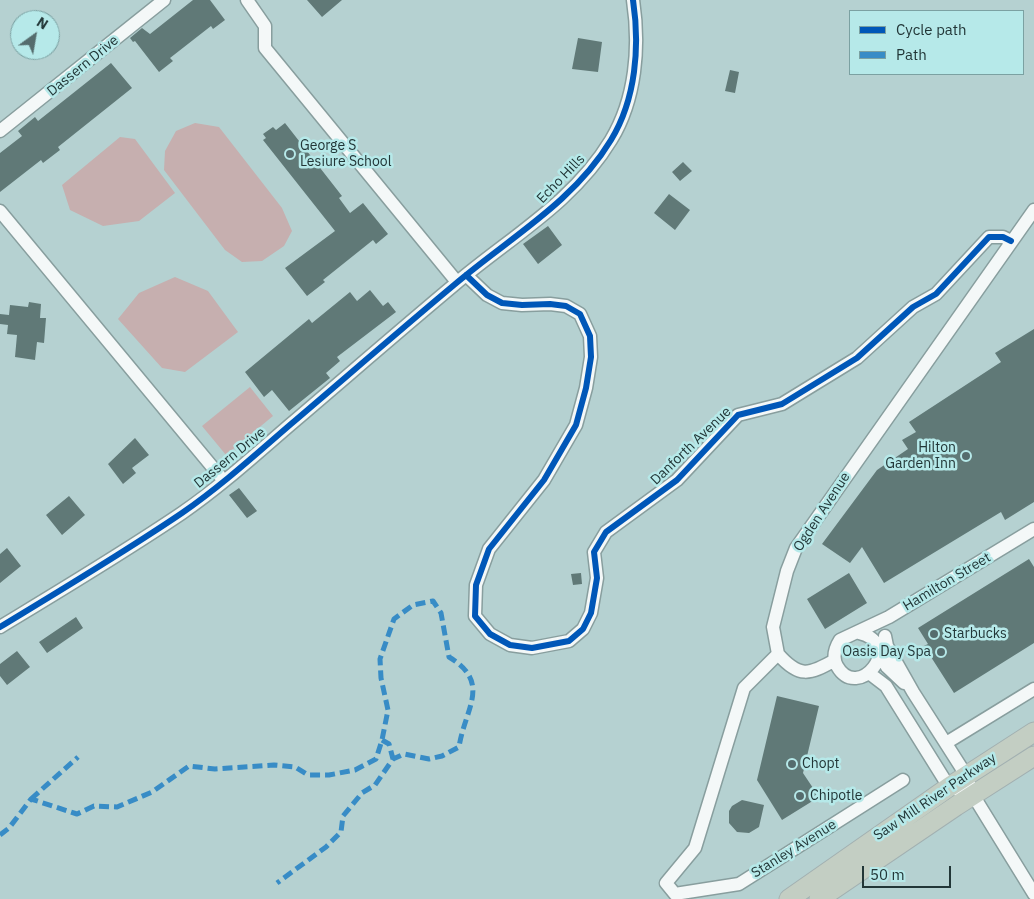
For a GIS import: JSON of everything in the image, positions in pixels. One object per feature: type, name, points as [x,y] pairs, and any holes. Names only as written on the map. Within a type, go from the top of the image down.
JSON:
[{"type":"highway","name":"Saw Mill River Parkway","points":[[789,899],[949,786],[1034,732]]},
{"type":"highway","name":"Saw Mill River Parkway","points":[[819,899],[1034,756]]},
{"type":"street","name":"Dassern Drive","points":[[0,131],[164,0]]},
{"type":"street","points":[[247,0],[265,26],[265,48],[461,279]]},
{"type":"street","name":"Echo Hills","points":[[461,279],[557,205],[588,174],[612,139],[625,108],[634,74],[636,23],[633,0]]},
{"type":"street","name":"Ogden Avenue","points":[[778,654],[773,627],[787,571],[796,548],[1034,210]]},
{"type":"street","name":"Dassern Drive","points":[[0,212],[224,481]]},
{"type":"street","name":"Danforth Avenue","points":[[461,279],[502,302],[522,305],[550,304],[566,306],[580,314],[590,336],[591,357],[586,388],[576,425],[544,480],[489,549],[476,585],[474,616],[490,634],[510,644],[532,648],[569,641],[583,629],[591,613],[597,578],[594,552],[606,532],[677,480],[738,415],[782,404],[857,358],[913,307],[936,294],[989,237],[1004,237],[1011,241]]},
{"type":"street","name":"Dassern Drive","points":[[0,627],[182,513],[224,481],[461,279]]},
{"type":"street","name":"Hamilton Street","points":[[859,633],[899,611],[1034,529]]},
{"type":"street","points":[[899,611],[878,650],[876,666],[870,673],[860,677],[849,676],[838,667],[835,660],[836,646],[840,640],[859,633],[870,638],[878,650],[888,666],[913,692]]},
{"type":"street","points":[[886,636],[887,646],[913,692],[966,776],[973,795],[1034,894]]},
{"type":"street","points":[[778,654],[788,666],[798,672],[819,669],[835,660]]},
{"type":"street","name":"Stanley Avenue","points":[[778,654],[744,688],[696,848],[666,883],[675,894],[739,884],[903,780]]},
{"type":"street","points":[[870,673],[886,686],[949,786],[973,795]]},
{"type":"street","points":[[946,743],[1033,689]]},
{"type":"shaded area","points":[[195,123],[219,127],[282,208],[292,231],[284,246],[262,261],[242,262],[225,250],[164,170],[165,151],[176,131]]},
{"type":"shaded area","points":[[120,137],[135,139],[175,193],[139,221],[103,226],[70,210],[62,185]]},
{"type":"shaded area","points":[[175,277],[208,291],[238,332],[185,372],[162,368],[118,319],[139,293]]},
{"type":"shaded area","points":[[250,387],[273,416],[226,455],[202,426]]},
{"type":"building","points":[[193,0],[210,0],[225,20],[213,29],[211,26],[170,58],[173,61],[159,72],[135,41],[133,42],[130,38],[142,28],[150,34]]},
{"type":"building","points":[[307,0],[342,0],[322,17]]},
{"type":"building","points":[[578,38],[602,42],[598,72],[572,69]]},
{"type":"building","points":[[111,63],[132,88],[58,147],[60,150],[43,163],[41,160],[0,192],[0,153],[22,136],[18,131],[35,117],[38,121]]},
{"type":"building","points":[[730,70],[739,72],[735,93],[725,91]]},
{"type":"building","points":[[285,123],[342,196],[339,198],[350,213],[363,203],[388,234],[376,244],[373,240],[323,280],[325,282],[307,296],[285,268],[335,231],[263,140],[266,138],[263,134],[273,127],[276,130]]},
{"type":"building","points":[[683,162],[692,171],[680,181],[672,172]]},
{"type":"building","points":[[669,194],[690,210],[675,230],[654,213]]},
{"type":"building","points":[[548,226],[562,245],[538,264],[523,244]]},
{"type":"building","points":[[370,290],[383,306],[388,302],[396,312],[337,357],[340,361],[326,373],[330,378],[289,411],[272,390],[264,397],[245,372],[309,319],[312,323],[350,292],[357,301]]},
{"type":"building","points":[[29,302],[41,304],[40,318],[46,318],[44,343],[37,342],[35,360],[15,357],[17,335],[7,334],[8,325],[0,324],[0,314],[9,315],[10,305],[28,307]]},
{"type":"building","name":"Hilton Garden Inn","points":[[1034,329],[1034,502],[1005,520],[1001,512],[884,583],[862,547],[850,563],[822,544],[877,470],[908,449],[902,440],[916,432],[909,422],[1001,362],[995,353]]},
{"type":"building","points":[[135,438],[149,455],[132,468],[136,473],[123,484],[108,464]]},
{"type":"building","points":[[239,488],[257,511],[247,518],[229,495]]},
{"type":"building","points":[[69,496],[85,515],[62,535],[46,515]]},
{"type":"building","points":[[7,548],[21,566],[0,583],[0,554]]},
{"type":"building","points":[[1029,559],[1034,567],[1034,643],[954,693],[924,646],[928,644],[918,628]]},
{"type":"building","points":[[581,573],[582,584],[573,585],[571,574]]},
{"type":"building","points":[[849,573],[867,603],[825,629],[807,599]]},
{"type":"building","points":[[76,617],[83,628],[47,653],[39,642]]},
{"type":"building","points":[[17,651],[30,667],[7,685],[0,676],[0,664]]},
{"type":"building","points":[[777,696],[819,706],[803,773],[819,797],[782,820],[757,780]]},
{"type":"building","points":[[742,800],[764,805],[759,827],[749,833],[737,832],[729,823],[729,811],[732,806]]},
{"type":"marked path","points":[[0,835],[9,828],[31,799],[77,814],[94,806],[117,807],[152,792],[189,766],[215,769],[274,765],[295,767],[308,775],[329,775],[355,770],[376,759],[388,710],[381,678],[380,659],[394,619],[413,605],[433,601],[441,613],[449,657],[462,667],[470,677],[473,687],[470,708],[459,747],[442,756],[429,759],[404,754],[393,759],[375,785],[362,793],[343,816],[341,832],[326,847],[277,883]]},
{"type":"marked path","points":[[382,740],[389,744],[393,759]]},
{"type":"marked path","points":[[31,799],[78,757]]},
{"type":"cycle path","points":[[0,627],[92,571],[182,513],[210,492],[454,285],[539,218],[578,183],[611,140],[626,107],[631,90],[636,54],[633,0]]},
{"type":"cycle path","points":[[466,275],[487,295],[502,303],[566,306],[580,314],[590,336],[591,357],[586,388],[576,425],[544,480],[489,549],[476,585],[475,616],[490,634],[510,645],[532,648],[569,641],[583,629],[591,613],[597,578],[594,552],[606,532],[677,480],[738,415],[782,404],[857,358],[913,307],[936,294],[989,237],[1003,237],[1011,241]]},
{"type":"place","name":"George S Lesiure School","points":[[290,154]]},
{"type":"place","name":"Hilton Garden Inn","points":[[966,456]]},
{"type":"place","name":"Starbucks","points":[[934,634]]},
{"type":"place","name":"Oasis Day Spa","points":[[941,652]]},
{"type":"place","name":"Chopt","points":[[792,764]]},
{"type":"place","name":"Chipotle","points":[[800,796]]}]
